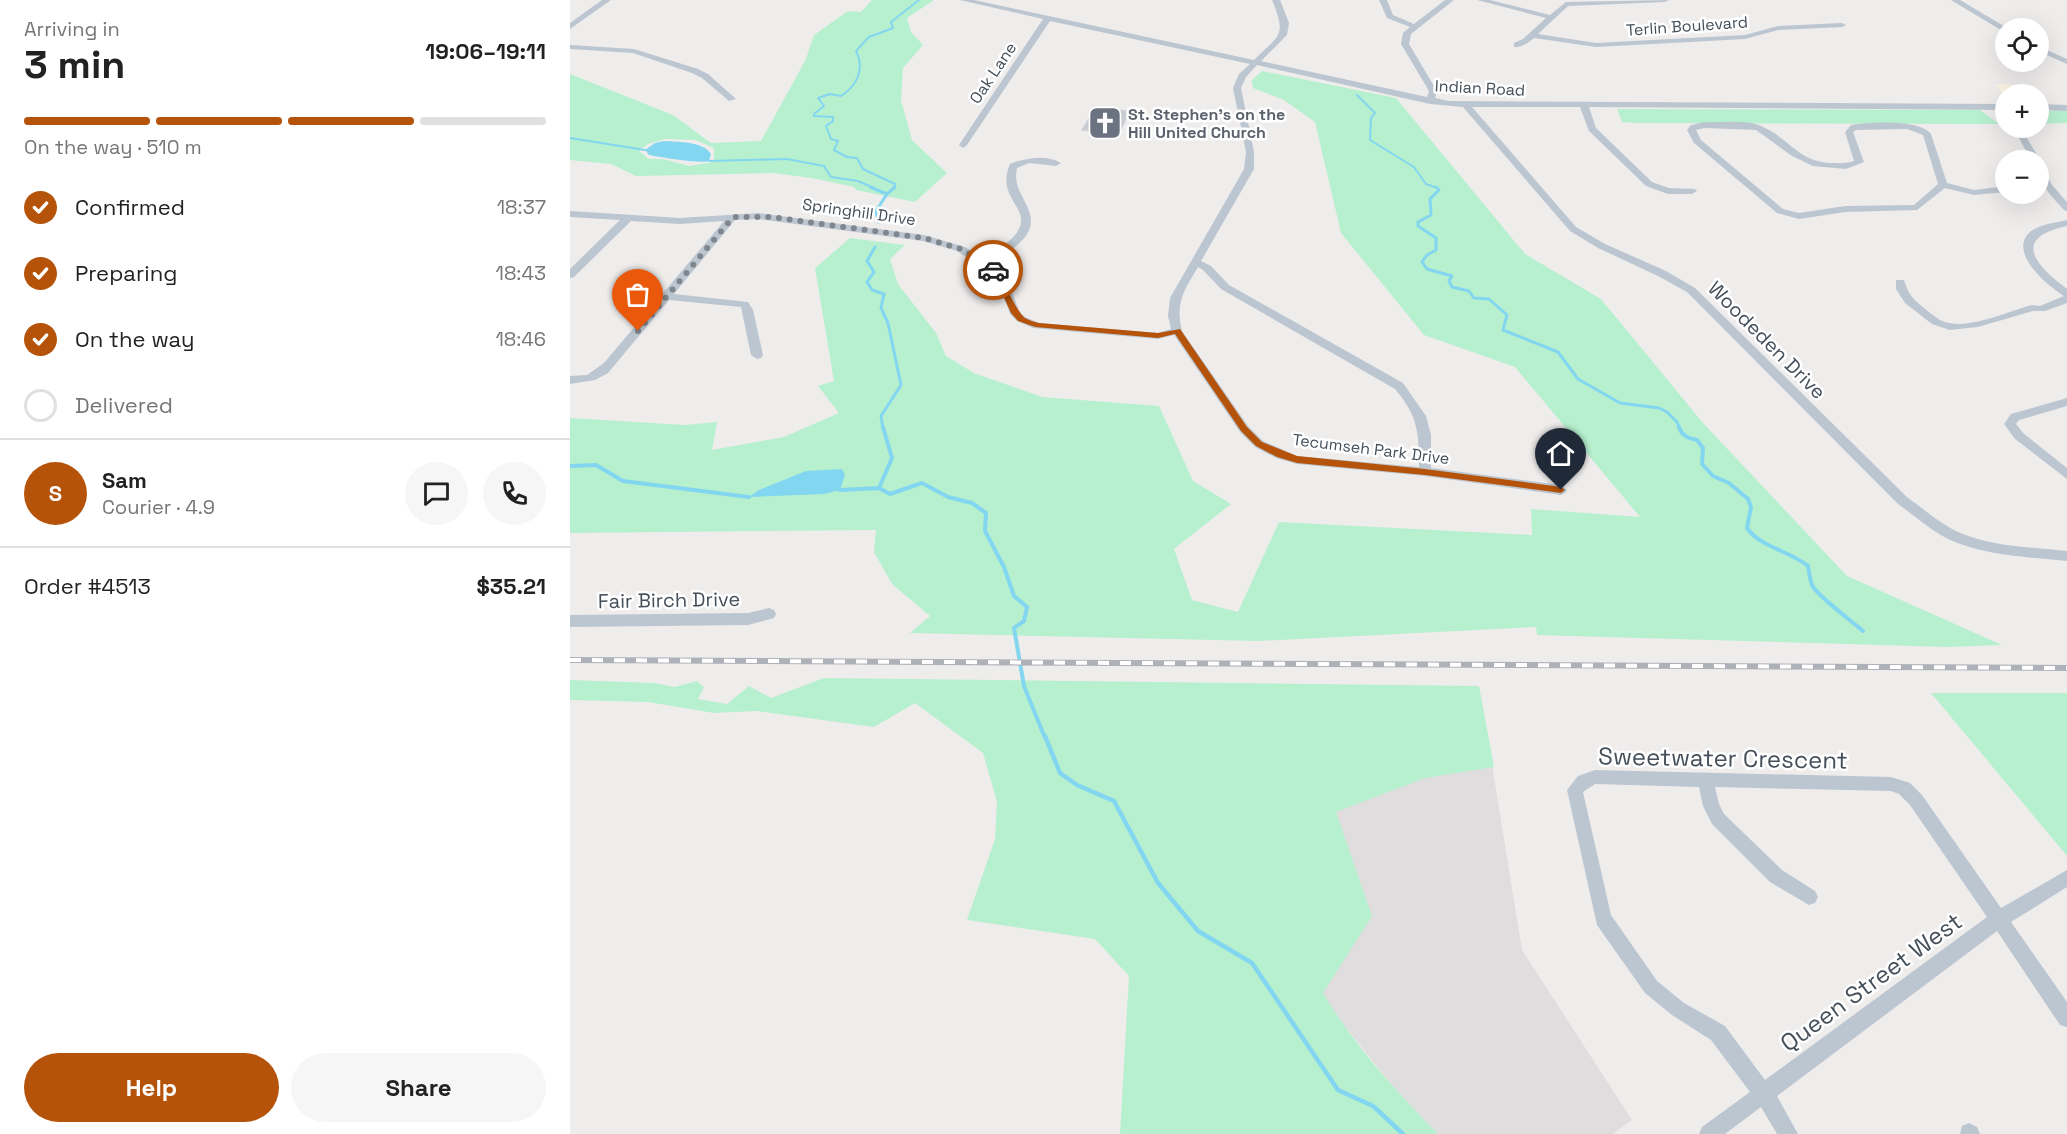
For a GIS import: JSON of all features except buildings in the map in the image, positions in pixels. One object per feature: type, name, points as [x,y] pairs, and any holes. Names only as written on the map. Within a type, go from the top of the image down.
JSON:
[{"type":"street","points":[[570,27],[607,0]]},
{"type":"street","name":"Indian Road","points":[[964,0],[1430,101],[1465,104],[1995,111]]},
{"type":"street","name":"Tecumseh Park Drive","points":[[1276,0],[1284,23],[1283,36],[1242,75],[1237,88],[1250,152],[1249,169],[1175,298],[1173,316],[1177,331],[1244,429],[1259,444],[1280,455],[1297,460],[1425,472],[1561,490]]},
{"type":"street","points":[[1383,0],[1390,16],[1415,27]]},
{"type":"street","points":[[1430,101],[1433,91],[1405,44],[1407,33],[1450,0]]},
{"type":"street","points":[[1480,0],[1550,16]]},
{"type":"street","points":[[1517,45],[1533,35],[1562,6],[1573,3],[1665,0]]},
{"type":"street","points":[[1954,0],[1995,24]]},
{"type":"street","name":"Oak Lane","points":[[963,145],[1048,18]]},
{"type":"street","name":"Terlin Boulevard","points":[[1533,35],[1596,45],[1745,37],[1778,28],[1842,25]]},
{"type":"street","points":[[570,47],[634,51],[696,71],[732,99]]},
{"type":"street","points":[[2049,53],[2067,62]]},
{"type":"street","name":"Woodeden Drive","points":[[1465,104],[1573,229],[1591,242],[1657,269],[1691,290],[1904,501],[1938,526],[1962,539],[2004,548],[2067,556]]},
{"type":"street","points":[[1584,106],[1596,134],[1649,184],[1668,191],[1692,191]]},
{"type":"street","points":[[2049,107],[2067,108]]},
{"type":"street","points":[[1705,125],[1750,126],[1763,131],[1809,163],[1820,167],[1851,166],[1859,162],[1849,132],[1854,127],[1915,128],[1927,134],[1944,185],[1917,207],[1845,209],[1799,216],[1787,214],[1779,211],[1697,141],[1691,130],[1694,127],[1705,125]]},
{"type":"street","points":[[984,262],[1006,251],[1026,228],[1027,214],[1010,182],[1009,176],[1013,166],[1028,160],[1056,163]]},
{"type":"street","points":[[1944,185],[1967,192],[1986,194],[1995,192]]},
{"type":"street","points":[[2049,192],[2067,208]]},
{"type":"street","name":"Springhill Drive","points":[[570,214],[680,221],[771,217],[924,238],[961,249],[984,262],[1003,287],[1014,312],[1037,326],[1158,336],[1177,331]]},
{"type":"street","points":[[570,275],[629,217]]},
{"type":"street","points":[[570,380],[584,380],[597,376],[668,297],[733,217]]},
{"type":"street","points":[[1900,282],[1902,292],[1908,300],[1931,319],[1949,327],[1965,327],[2032,308],[2041,309],[2067,296],[2036,268],[2029,255],[2028,247],[2030,241],[2043,229],[2067,223]]},
{"type":"street","points":[[1195,262],[1207,268],[1225,287],[1399,386],[1420,411],[1425,426],[1425,472]]},
{"type":"street","points":[[668,297],[744,304],[748,310],[757,355]]},
{"type":"street","points":[[2067,402],[2015,417],[2010,424],[2019,436],[2067,475]]},
{"type":"street","name":"Fair Birch Drive","points":[[570,621],[748,619],[769,614]]},
{"type":"street","name":"Sweetwater Crescent","points":[[1763,1094],[1718,1033],[1678,1010],[1650,987],[1603,919],[1576,798],[1575,790],[1584,781],[1596,777],[1705,779],[1891,784],[1904,788],[1916,800],[1997,920]]},
{"type":"street","points":[[1705,779],[1718,819],[1776,876],[1809,897]]},
{"type":"street","name":"Queen Street West","points":[[1709,1134],[1997,920],[2067,878]]},
{"type":"street","points":[[1997,920],[2067,1018]]},
{"type":"street","points":[[1763,1094],[1788,1134]]},
{"type":"shaded area","points":[[1482,703],[1522,950],[1632,1120],[1613,1134],[1438,1134],[1398,1093],[1336,1015],[1272,908],[1296,740]]},
{"type":"green space","points":[[872,0],[934,0],[907,18],[911,32],[923,45],[903,68],[901,100],[912,140],[947,173],[915,202],[812,178],[773,173],[636,176],[611,164],[570,160],[570,74],[673,115],[711,143],[761,141],[806,59],[814,35],[848,11],[861,12]],"holes":[[[665,139],[695,140],[714,148],[714,162],[689,166],[663,159],[649,159],[639,151],[648,144]]]},
{"type":"green space","points":[[1262,71],[1396,98],[1525,254],[1601,299],[1703,423],[1847,576],[2002,645],[1947,647],[1537,635],[1536,627],[1259,641],[910,633],[930,616],[892,584],[874,552],[876,530],[570,533],[570,418],[684,425],[717,422],[712,450],[784,437],[839,413],[818,386],[834,381],[815,268],[850,238],[905,245],[890,259],[898,284],[936,333],[946,356],[974,373],[1042,397],[1159,406],[1193,481],[1231,504],[1174,549],[1192,600],[1238,612],[1279,522],[1532,535],[1531,509],[1640,517],[1515,367],[1424,335],[1341,233],[1315,122],[1284,100],[1253,88],[1252,80]]},
{"type":"green space","points":[[1617,109],[1980,110],[1995,121],[1995,124],[1637,123],[1622,122]]},
{"type":"green space","points":[[2049,111],[2067,111],[2067,123],[2049,124]]},
{"type":"green space","points":[[824,678],[1479,686],[1494,767],[1425,778],[1336,812],[1372,916],[1323,993],[1348,1031],[1376,1067],[1438,1134],[1120,1134],[1129,976],[1095,939],[967,920],[995,839],[997,802],[983,753],[915,703],[874,727],[757,711],[714,713],[648,702],[570,700],[570,680],[654,683],[675,687],[697,681],[704,687],[698,699],[727,704],[749,686],[771,698]]},
{"type":"green space","points":[[1931,693],[2067,693],[2067,856]]},
{"type":"water","points":[[664,141],[690,143],[702,147],[711,154],[709,161],[689,161],[654,156],[649,155],[645,150],[655,143]]},
{"type":"water","points":[[842,469],[845,475],[840,490],[824,494],[749,497],[759,490],[806,471]]},
{"type":"waterway","points":[[894,188],[895,184],[863,169],[857,158],[847,157],[834,150],[838,141],[831,139],[826,126],[833,121],[833,117],[814,116],[814,114],[824,106],[818,98],[830,94],[841,96],[855,82],[860,64],[856,51],[869,37],[893,28],[891,22],[919,0]]},
{"type":"waterway","points":[[1357,95],[1375,113],[1371,118],[1370,140],[1414,167],[1426,184],[1437,188]]},
{"type":"waterway","points":[[570,138],[645,150]]},
{"type":"waterway","points":[[709,161],[787,159],[824,166],[831,177],[858,181],[874,188]]},
{"type":"waterway","points":[[870,187],[887,194]]},
{"type":"waterway","points":[[887,194],[894,188]]},
{"type":"waterway","points":[[1437,188],[1439,190],[1430,199],[1431,215],[1418,222],[1418,226],[1436,238],[1436,250],[1427,255],[1422,262],[1427,269],[1452,276],[1449,281],[1452,287],[1469,291],[1474,298],[1489,299],[1507,315],[1503,330],[1558,352],[1578,379],[1620,403],[1659,408],[1667,412],[1677,422],[1680,429]]},
{"type":"waterway","points":[[878,222],[876,211],[887,194]]},
{"type":"waterway","points":[[875,247],[867,261],[874,272],[867,282],[872,290],[884,294],[881,308],[888,323],[901,385],[881,416],[883,429]]},
{"type":"waterway","points":[[879,488],[892,458],[883,427]]},
{"type":"waterway","points":[[1679,427],[1684,435],[1697,440],[1703,448],[1702,464],[1713,476],[1729,483],[1748,499],[1751,507],[1747,528],[1759,540],[1793,556],[1808,566],[1811,583],[1815,589],[1863,631]]},
{"type":"waterway","points":[[570,466],[596,465],[623,481],[749,497]]},
{"type":"waterway","points":[[879,488],[890,494],[922,483],[948,497],[972,503],[986,513],[985,531],[1004,567],[1014,596],[1027,607],[1024,621],[1014,628],[1024,686],[1045,738]]},
{"type":"waterway","points":[[840,490],[879,488]]},
{"type":"waterway","points":[[1045,736],[1060,773],[1077,785],[1114,801],[1158,883],[1198,931],[1252,963],[1338,1090],[1373,1106],[1403,1134]]},
{"type":"railway","points":[[570,660],[2067,668]]},
{"type":"way so far","points":[[638,331],[733,217],[771,217],[924,238],[961,249],[993,270]]},
{"type":"place","name":"St. Stephen's on the Hill United Church","points":[[1105,123]]},
{"type":"route","points":[[993,270],[1007,292],[1014,312],[1021,319],[1037,326],[1158,336],[1177,331],[1244,429],[1259,444],[1280,455],[1297,460],[1425,472],[1561,490]]}]
